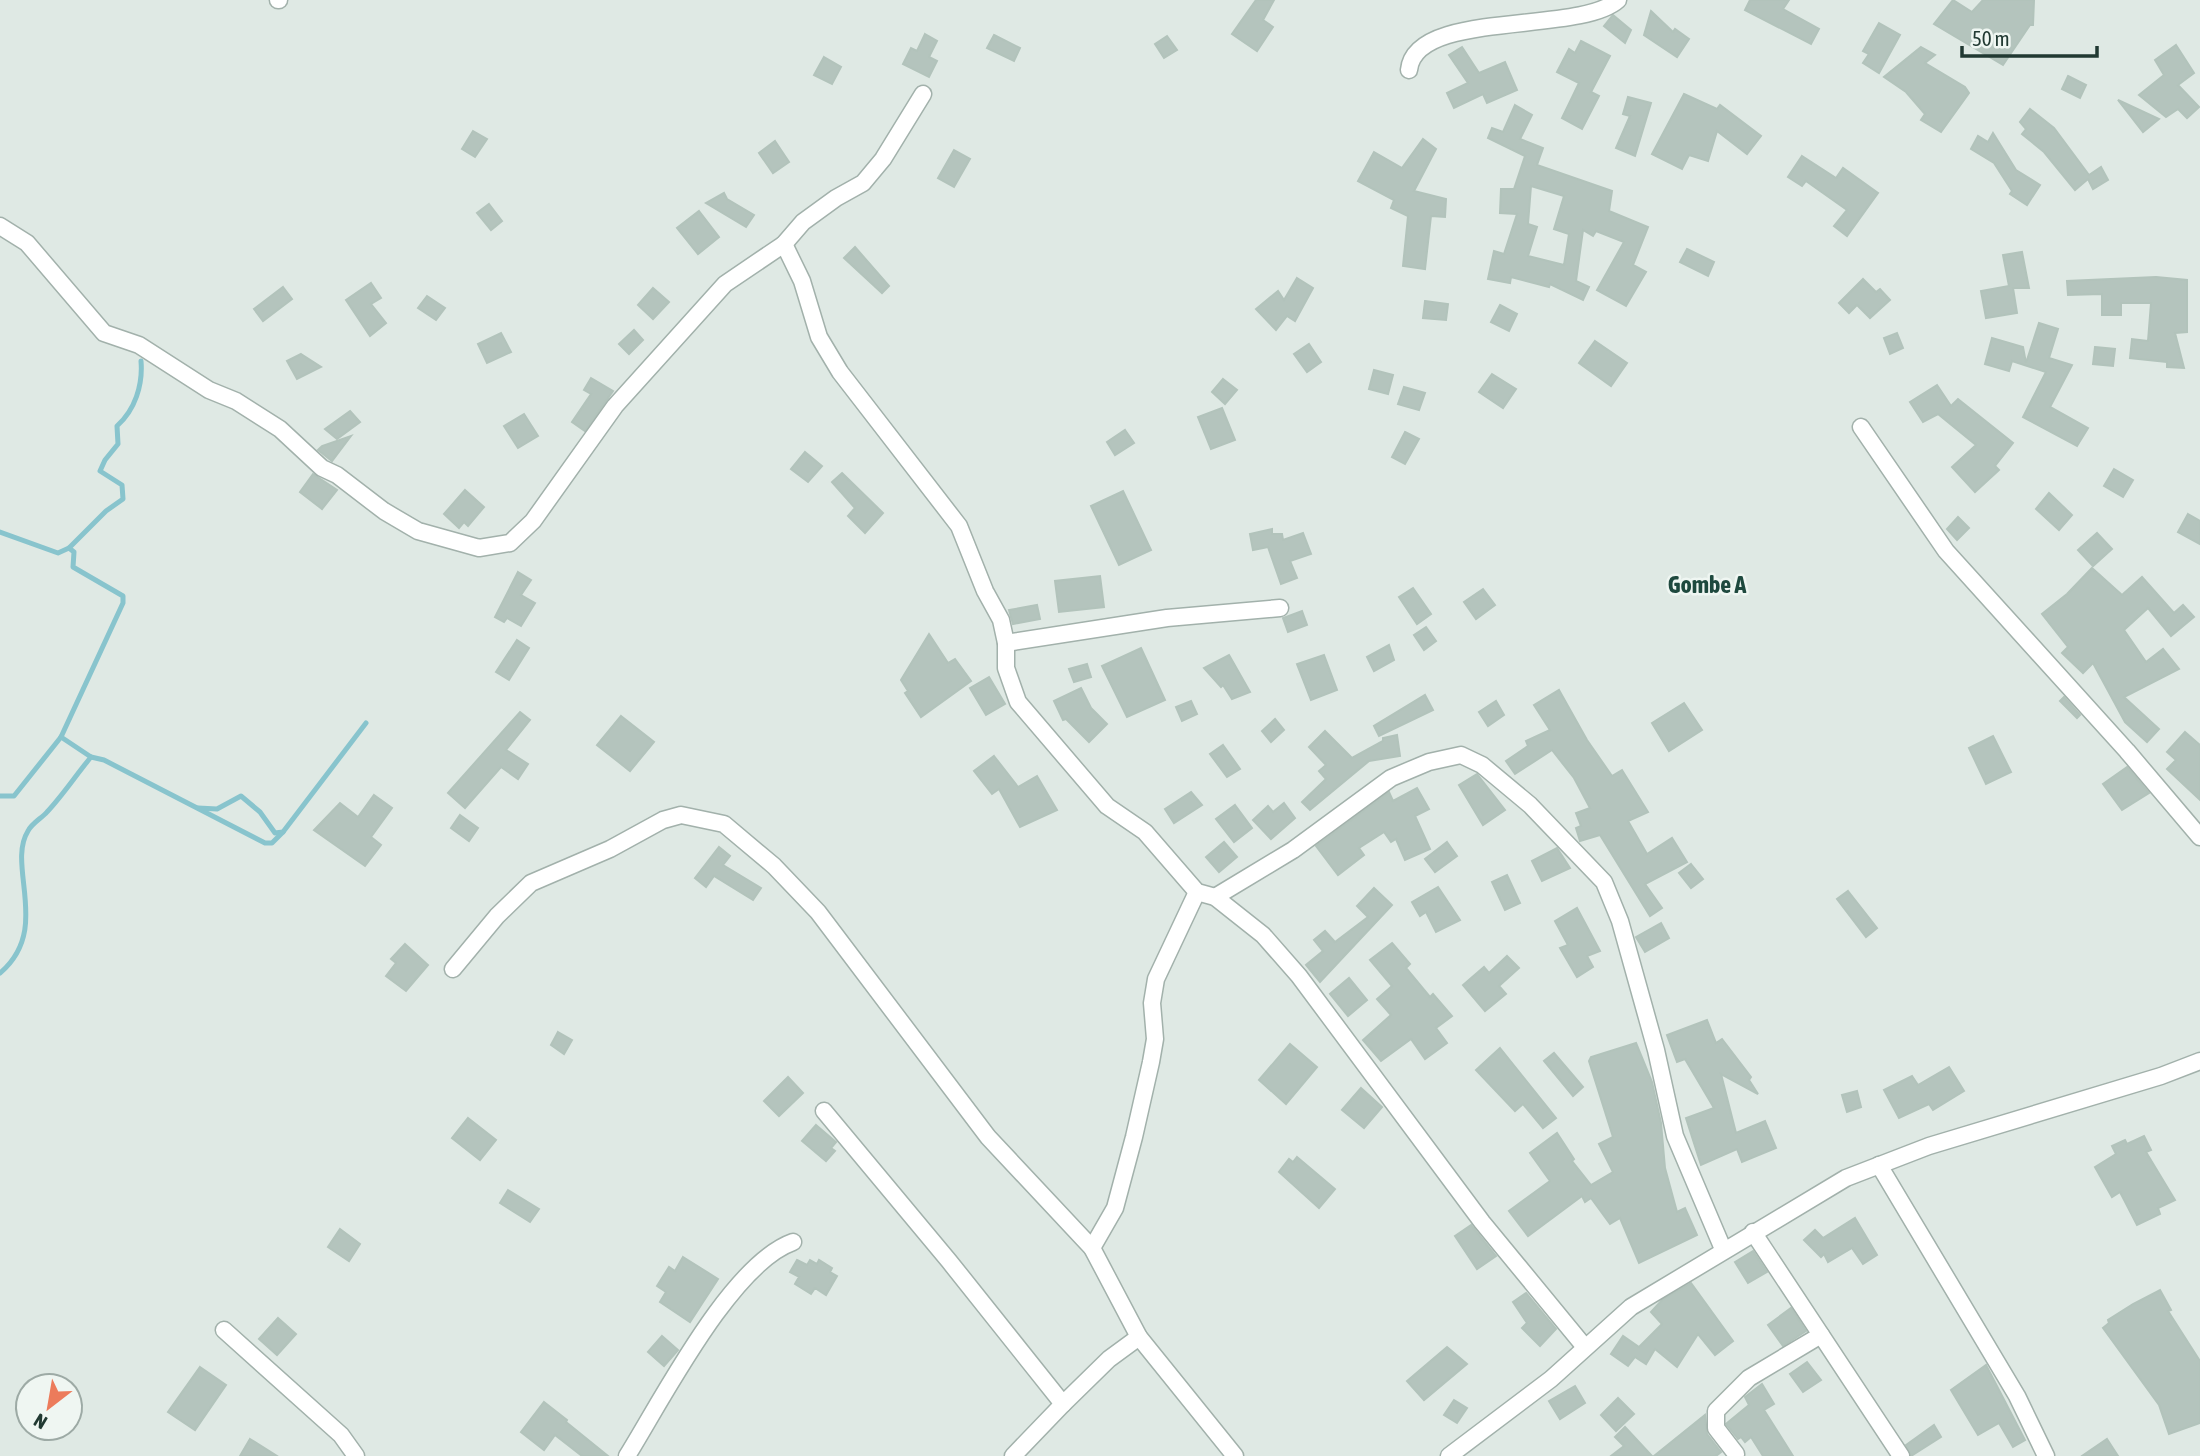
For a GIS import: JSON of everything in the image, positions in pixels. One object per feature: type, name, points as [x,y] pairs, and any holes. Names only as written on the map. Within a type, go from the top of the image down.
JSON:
[{"type":"street","points":[[1409,70],[1410,61],[1420,46],[1463,31],[1597,13],[1619,0]]},
{"type":"street","points":[[0,226],[27,243],[104,333],[139,345],[209,390],[236,401],[280,429],[322,468],[337,475],[384,511],[418,531],[479,548],[510,543],[533,521],[566,470],[615,406],[725,284],[784,244],[803,222],[863,183],[883,159],[923,94]]},
{"type":"street","points":[[784,244],[802,281],[819,337],[840,372],[959,526],[985,591],[1001,620],[1006,643],[1006,668],[1018,702],[1107,806],[1145,832],[1197,892],[1216,897],[1263,935],[1299,976],[1482,1222],[1584,1346]]},
{"type":"street","points":[[1861,427],[1946,551],[2127,751],[2200,837]]},
{"type":"street","points":[[1006,643],[1167,618],[1280,608]]},
{"type":"street","points":[[1216,897],[1293,850],[1391,778],[1429,762],[1461,755],[1482,765],[1530,805],[1604,882],[1627,944],[1656,1050],[1675,1136],[1723,1249]]},
{"type":"street","points":[[453,969],[497,916],[531,883],[610,849],[663,820],[681,815],[724,824],[774,866],[818,912],[988,1137],[1092,1248],[1139,1336],[1235,1456]]},
{"type":"street","points":[[1092,1248],[1115,1208],[1134,1137],[1155,1039],[1152,1003],[1157,979],[1197,892]]},
{"type":"street","points":[[1449,1456],[1551,1379],[1584,1346],[1631,1307],[1723,1249],[1846,1178],[1929,1146],[2161,1076],[2200,1061]]},
{"type":"street","points":[[824,1111],[950,1261],[1063,1404]]},
{"type":"street","points":[[1879,1165],[2017,1396],[2046,1456]]},
{"type":"street","points":[[1753,1232],[1898,1455]]},
{"type":"street","points":[[627,1456],[708,1325],[750,1273],[780,1246],[793,1242]]},
{"type":"street","points":[[224,1330],[341,1435],[356,1456]]},
{"type":"street","points":[[1735,1454],[1716,1428],[1716,1411],[1749,1378],[1821,1335]]},
{"type":"street","points":[[1013,1456],[1109,1359],[1139,1336]]},
{"type":"building","points":[[1256,0],[1274,0],[1263,20],[1273,27],[1257,51],[1232,34]]},
{"type":"building","points":[[1750,0],[1789,0],[1783,9],[1819,29],[1811,44],[1745,10]]},
{"type":"building","points":[[1953,0],[1972,12],[1983,0],[2034,0],[2033,25],[2030,25],[2003,65],[1934,24]]},
{"type":"building","points":[[1651,11],[1673,32],[1675,29],[1689,39],[1677,57],[1644,35]]},
{"type":"building","points":[[1613,15],[1631,30],[1625,43],[1604,26]]},
{"type":"building","points":[[1879,23],[1900,35],[1879,73],[1863,63],[1869,54],[1863,51]]},
{"type":"building","points":[[925,34],[937,41],[929,57],[937,61],[929,77],[903,64],[911,48],[917,51]]},
{"type":"building","points":[[994,35],[1020,48],[1014,61],[987,48]]},
{"type":"building","points":[[1167,36],[1177,50],[1164,58],[1155,44]]},
{"type":"building","points":[[1581,41],[1610,56],[1591,92],[1599,96],[1582,129],[1562,118],[1579,83],[1557,72],[1569,49],[1575,53]]},
{"type":"building","points":[[2176,45],[2194,73],[2178,85],[2199,107],[2187,118],[2178,109],[2166,117],[2139,95],[2164,75],[2155,60]]},
{"type":"building","points":[[1462,47],[1479,73],[1505,62],[1517,90],[1487,103],[1483,94],[1454,108],[1447,93],[1468,83],[1449,55]]},
{"type":"building","points":[[1921,47],[1935,55],[1925,63],[1965,87],[1969,93],[1941,132],[1921,120],[1925,114],[1906,92],[1884,77]]},
{"type":"building","points":[[824,57],[841,67],[832,84],[814,75]]},
{"type":"building","points":[[2068,76],[2086,85],[2080,98],[2062,89]]},
{"type":"building","points":[[1684,94],[1717,109],[1720,105],[1761,136],[1747,154],[1717,131],[1708,161],[1689,155],[1682,169],[1652,154]]},
{"type":"building","points":[[1628,97],[1651,103],[1635,156],[1616,148],[1630,116],[1623,114]]},
{"type":"building","points":[[2118,100],[2159,119],[2143,132]]},
{"type":"building","points":[[1515,105],[1532,115],[1520,139],[1543,148],[1537,165],[1612,191],[1609,211],[1648,227],[1633,265],[1646,272],[1626,306],[1597,290],[1624,242],[1596,231],[1593,236],[1583,230],[1576,281],[1589,287],[1583,300],[1550,284],[1549,287],[1511,277],[1510,283],[1488,279],[1494,251],[1504,254],[1517,214],[1500,213],[1501,189],[1514,189],[1525,156],[1488,138],[1492,128],[1503,132]],"holes":[[[1531,186],[1564,196],[1554,229],[1569,234],[1564,265],[1528,256],[1537,227],[1528,224]]]},
{"type":"building","points":[[2030,109],[2054,128],[2089,175],[2101,167],[2108,180],[2093,189],[2088,179],[2075,190],[2044,152],[2022,134],[2026,129],[2020,122]]},
{"type":"building","points":[[473,131],[487,139],[475,157],[462,149]]},
{"type":"building","points":[[1993,133],[2016,170],[2040,185],[2027,205],[2010,194],[2012,191],[1994,163],[1971,149],[1978,136],[1988,142]]},
{"type":"building","points":[[1423,139],[1436,149],[1414,191],[1446,199],[1445,217],[1431,216],[1425,269],[1403,266],[1408,216],[1391,208],[1394,200],[1358,181],[1374,152],[1402,168]]},
{"type":"building","points":[[775,141],[789,162],[773,173],[759,153]]},
{"type":"building","points":[[954,150],[970,159],[954,187],[938,178]]},
{"type":"building","points":[[1802,156],[1836,178],[1843,168],[1878,193],[1847,236],[1834,226],[1847,210],[1806,181],[1802,186],[1788,177]]},
{"type":"building","points":[[724,193],[727,199],[754,215],[746,227],[706,203]]},
{"type":"building","points":[[489,204],[502,221],[491,230],[477,213]]},
{"type":"building","points":[[699,211],[719,237],[698,254],[677,228]]},
{"type":"building","points":[[855,247],[889,286],[882,293],[844,258]]},
{"type":"building","points":[[1687,249],[1714,262],[1708,276],[1680,262]]},
{"type":"building","points":[[2022,252],[2029,288],[2013,288],[2017,313],[1986,318],[1981,291],[2009,286],[2003,255]]},
{"type":"building","points":[[2156,277],[2187,280],[2187,332],[2175,333],[2184,368],[2167,367],[2167,362],[2130,358],[2132,339],[2148,341],[2151,303],[2121,303],[2121,315],[2102,315],[2102,294],[2068,295],[2067,281]]},
{"type":"building","points":[[1297,278],[1313,288],[1295,321],[1287,316],[1276,330],[1256,309],[1278,291],[1284,300]]},
{"type":"building","points":[[1863,279],[1876,292],[1880,289],[1890,300],[1870,318],[1857,305],[1849,313],[1839,303]]},
{"type":"building","points":[[371,283],[381,298],[371,304],[386,323],[370,336],[346,300]]},
{"type":"building","points":[[283,287],[292,299],[263,321],[254,309]]},
{"type":"building","points":[[653,288],[669,302],[653,319],[638,305]]},
{"type":"building","points":[[427,296],[445,308],[436,320],[418,308]]},
{"type":"building","points":[[1425,301],[1448,304],[1446,320],[1423,318]]},
{"type":"building","points":[[1500,305],[1517,314],[1509,331],[1491,322]]},
{"type":"building","points":[[2039,323],[2058,329],[2049,358],[2072,365],[2050,407],[2088,428],[2077,446],[2023,417],[2046,372],[2012,361],[2009,371],[1985,364],[1992,338],[2023,347],[2026,363]]},
{"type":"building","points":[[634,330],[643,340],[629,354],[619,344]]},
{"type":"building","points":[[501,333],[511,352],[487,363],[478,344]]},
{"type":"building","points":[[1897,333],[1903,348],[1890,354],[1884,338]]},
{"type":"building","points":[[1595,341],[1627,363],[1611,386],[1579,363]]},
{"type":"building","points":[[1309,344],[1321,362],[1307,372],[1294,354]]},
{"type":"building","points":[[2095,347],[2115,349],[2113,366],[2093,364]]},
{"type":"building","points":[[301,354],[321,367],[297,379],[287,361]]},
{"type":"building","points":[[1374,370],[1393,375],[1388,394],[1369,389]]},
{"type":"building","points":[[1492,374],[1516,389],[1503,408],[1479,392]]},
{"type":"building","points":[[591,378],[613,391],[585,431],[572,422],[591,394],[584,390]]},
{"type":"building","points":[[1223,379],[1237,390],[1225,404],[1212,392]]},
{"type":"building","points":[[1937,385],[1951,406],[1958,399],[2013,443],[1995,466],[1999,470],[1975,492],[1952,467],[1976,445],[1938,414],[1923,422],[1910,402]]},
{"type":"building","points":[[1404,387],[1425,393],[1419,410],[1398,404]]},
{"type":"building","points":[[1222,408],[1235,440],[1211,449],[1198,417]]},
{"type":"building","points":[[350,411],[360,422],[337,439],[325,429]]},
{"type":"building","points":[[524,414],[538,436],[518,448],[504,426]]},
{"type":"building","points":[[1125,430],[1134,443],[1115,455],[1107,442]]},
{"type":"building","points":[[1405,432],[1419,439],[1405,464],[1392,457]]},
{"type":"building","points":[[351,436],[332,461],[318,450],[322,446]]},
{"type":"building","points":[[805,452],[822,466],[808,482],[791,469]]},
{"type":"building","points":[[2114,469],[2133,480],[2123,497],[2104,486]]},
{"type":"building","points":[[842,473],[883,513],[865,533],[848,516],[855,508],[832,482]]},
{"type":"building","points":[[313,474],[337,490],[322,509],[300,492]]},
{"type":"building","points":[[465,490],[484,507],[468,526],[464,522],[459,528],[444,514]]},
{"type":"building","points":[[1123,491],[1151,550],[1119,565],[1091,506]]},
{"type":"building","points":[[2049,493],[2072,515],[2059,530],[2036,509]]},
{"type":"building","points":[[2188,514],[2200,521],[2200,544],[2178,532]]},
{"type":"building","points":[[1958,517],[1969,528],[1957,540],[1947,529]]},
{"type":"building","points":[[1272,529],[1272,534],[1282,534],[1283,540],[1303,533],[1311,554],[1290,561],[1297,578],[1281,584],[1268,547],[1253,550],[1250,534]]},
{"type":"building","points":[[2097,533],[2112,549],[2093,566],[2078,550]]},
{"type":"building","points":[[2092,568],[2122,595],[2142,577],[2174,613],[2183,605],[2194,617],[2171,636],[2148,608],[2124,630],[2146,662],[2163,649],[2179,669],[2124,697],[2159,729],[2147,742],[2125,722],[2093,663],[2083,673],[2062,653],[2068,647],[2042,614],[2067,594]]},
{"type":"building","points":[[518,572],[531,580],[521,595],[535,603],[521,626],[507,618],[504,622],[495,617]]},
{"type":"building","points":[[1100,576],[1104,607],[1059,612],[1055,581]]},
{"type":"building","points":[[1413,588],[1431,614],[1417,624],[1399,597]]},
{"type":"building","points":[[1483,589],[1495,605],[1476,619],[1464,602]]},
{"type":"building","points":[[1037,605],[1040,619],[1013,624],[1009,610]]},
{"type":"building","points":[[1302,611],[1307,625],[1288,632],[1283,618]]},
{"type":"building","points":[[1426,627],[1436,641],[1424,650],[1414,635]]},
{"type":"building","points":[[929,634],[948,663],[955,659],[971,681],[921,717],[905,693],[908,691],[901,680]]},
{"type":"building","points":[[517,640],[529,648],[509,680],[496,672]]},
{"type":"building","points":[[1389,645],[1394,660],[1374,671],[1367,657]]},
{"type":"building","points":[[1141,648],[1165,700],[1127,717],[1102,666]]},
{"type":"building","points":[[1229,655],[1250,692],[1232,699],[1223,685],[1221,687],[1204,668]]},
{"type":"building","points":[[1324,655],[1337,690],[1311,700],[1297,664]]},
{"type":"building","points":[[1087,664],[1091,677],[1074,682],[1069,669]]},
{"type":"building","points":[[989,677],[1005,704],[986,715],[970,688]]},
{"type":"building","points":[[1081,688],[1091,708],[1107,724],[1089,742],[1066,719],[1063,720],[1054,701]]},
{"type":"building","points":[[1559,690],[1587,740],[1612,776],[1622,770],[1648,812],[1628,821],[1647,854],[1672,838],[1687,862],[1645,884],[1662,908],[1650,916],[1600,835],[1580,841],[1576,828],[1581,826],[1576,813],[1590,808],[1574,778],[1552,750],[1515,774],[1506,761],[1528,746],[1526,741],[1550,730],[1534,705]]},
{"type":"building","points":[[1425,695],[1433,710],[1379,736],[1374,726]]},
{"type":"building","points":[[2064,697],[2080,715],[2077,718],[2060,701]]},
{"type":"building","points":[[1191,701],[1197,714],[1182,721],[1176,707]]},
{"type":"building","points":[[1496,701],[1504,715],[1488,726],[1479,712]]},
{"type":"building","points":[[1684,703],[1702,730],[1669,751],[1652,723]]},
{"type":"building","points":[[520,712],[530,720],[506,750],[528,764],[518,779],[501,767],[465,808],[448,793]]},
{"type":"building","points":[[621,716],[654,742],[630,771],[597,745]]},
{"type":"building","points":[[1275,719],[1284,730],[1271,742],[1262,731]]},
{"type":"building","points":[[1325,731],[1352,758],[1383,741],[1383,738],[1397,735],[1400,756],[1369,761],[1310,810],[1302,802],[1326,779],[1319,771],[1326,765],[1309,747]]},
{"type":"building","points":[[2185,732],[2200,745],[2200,800],[2167,769],[2176,760],[2167,752]]},
{"type":"building","points":[[1993,736],[2011,772],[1986,784],[1969,748]]},
{"type":"building","points":[[1223,745],[1240,769],[1227,777],[1210,754]]},
{"type":"building","points":[[994,756],[1018,787],[1037,776],[1057,810],[1020,827],[999,789],[992,794],[974,771]]},
{"type":"building","points":[[2127,767],[2149,793],[2122,810],[2103,784]]},
{"type":"building","points":[[1477,774],[1505,810],[1483,825],[1459,785]]},
{"type":"building","points":[[1417,788],[1429,809],[1415,816],[1430,849],[1405,860],[1396,839],[1391,842],[1384,832],[1359,848],[1364,855],[1338,875],[1316,846],[1389,792],[1393,801]]},
{"type":"building","points":[[1191,792],[1202,805],[1174,823],[1165,809]]},
{"type":"building","points":[[374,795],[392,808],[371,837],[381,845],[365,866],[314,830],[340,803],[358,817]]},
{"type":"building","points":[[1284,803],[1295,818],[1271,839],[1253,820],[1268,806],[1273,812]]},
{"type":"building","points":[[1235,805],[1252,828],[1234,842],[1216,819]]},
{"type":"building","points":[[460,815],[478,828],[469,841],[451,828]]},
{"type":"building","points":[[1224,842],[1237,857],[1219,872],[1206,857]]},
{"type":"building","points":[[1447,842],[1457,856],[1435,872],[1425,859]]},
{"type":"building","points":[[719,847],[730,856],[723,865],[761,888],[753,900],[714,876],[706,887],[695,878]]},
{"type":"building","points":[[1557,848],[1570,868],[1542,881],[1532,861]]},
{"type":"building","points":[[1691,864],[1703,879],[1691,888],[1679,873]]},
{"type":"building","points":[[1507,875],[1520,903],[1505,910],[1492,882]]},
{"type":"building","points":[[1438,887],[1460,920],[1436,932],[1426,912],[1420,916],[1412,902]]},
{"type":"building","points":[[1374,888],[1392,905],[1320,982],[1306,965],[1323,951],[1314,940],[1325,931],[1335,942],[1368,917],[1357,906]]},
{"type":"building","points":[[1848,891],[1877,928],[1866,937],[1837,899]]},
{"type":"building","points":[[1577,908],[1600,951],[1587,956],[1593,967],[1577,977],[1560,948],[1568,945],[1555,921]]},
{"type":"building","points":[[1661,923],[1669,938],[1645,952],[1636,937]]},
{"type":"building","points":[[1392,943],[1410,964],[1406,968],[1430,997],[1433,994],[1452,1016],[1436,1028],[1447,1043],[1425,1059],[1411,1039],[1381,1061],[1363,1040],[1391,1015],[1377,999],[1392,986],[1370,960]]},
{"type":"building","points":[[405,944],[428,965],[406,991],[386,976],[396,963],[391,959]]},
{"type":"building","points":[[1507,956],[1519,968],[1499,986],[1506,994],[1485,1011],[1463,985],[1484,967],[1489,973]]},
{"type":"building","points":[[1349,978],[1367,1000],[1348,1016],[1330,994]]},
{"type":"building","points":[[1707,1020],[1716,1043],[1722,1039],[1751,1077],[1749,1080],[1758,1094],[1721,1074],[1736,1133],[1765,1121],[1776,1148],[1742,1162],[1737,1149],[1701,1165],[1686,1118],[1714,1108],[1685,1059],[1677,1062],[1667,1035]]},
{"type":"building","points":[[558,1032],[572,1040],[564,1054],[551,1045]]},
{"type":"building","points":[[1636,1043],[1652,1082],[1661,1123],[1665,1168],[1677,1212],[1685,1208],[1697,1235],[1639,1263],[1620,1218],[1610,1224],[1591,1198],[1585,1202],[1582,1196],[1528,1236],[1509,1211],[1550,1181],[1530,1153],[1557,1133],[1574,1159],[1572,1161],[1591,1185],[1613,1172],[1599,1144],[1613,1137],[1589,1061],[1591,1057]]},
{"type":"building","points":[[1290,1044],[1317,1067],[1286,1104],[1259,1080]]},
{"type":"building","points":[[1500,1048],[1556,1118],[1543,1128],[1523,1104],[1515,1111],[1476,1070]]},
{"type":"building","points":[[1554,1053],[1583,1087],[1573,1096],[1544,1061]]},
{"type":"building","points":[[1949,1067],[1964,1091],[1933,1110],[1929,1104],[1899,1118],[1884,1090],[1912,1076],[1918,1085]]},
{"type":"building","points":[[788,1077],[803,1093],[779,1116],[764,1101]]},
{"type":"building","points":[[1361,1088],[1382,1107],[1364,1128],[1342,1110]]},
{"type":"building","points":[[1857,1091],[1861,1107],[1847,1112],[1842,1095]]},
{"type":"building","points":[[468,1118],[496,1140],[480,1160],[452,1138]]},
{"type":"building","points":[[816,1125],[836,1142],[831,1148],[835,1151],[826,1161],[802,1141]]},
{"type":"building","points":[[2144,1136],[2151,1150],[2146,1152],[2175,1200],[2158,1208],[2160,1214],[2137,1225],[2120,1192],[2112,1197],[2095,1167],[2116,1154],[2112,1146],[2125,1140],[2127,1144]]},
{"type":"building","points":[[1297,1157],[1335,1189],[1319,1208],[1279,1172],[1289,1159],[1293,1162]]},
{"type":"building","points":[[508,1190],[539,1209],[530,1222],[500,1203]]},
{"type":"building","points":[[1855,1218],[1877,1255],[1863,1264],[1852,1248],[1828,1262],[1824,1254],[1821,1257],[1804,1240],[1815,1230],[1823,1238]]},
{"type":"building","points":[[1471,1225],[1496,1256],[1477,1269],[1455,1236]]},
{"type":"building","points":[[340,1229],[360,1244],[349,1261],[328,1247]]},
{"type":"building","points":[[1753,1251],[1767,1272],[1748,1283],[1735,1262]]},
{"type":"building","points":[[683,1257],[718,1279],[690,1322],[660,1302],[666,1292],[657,1286],[669,1267],[675,1271]]},
{"type":"building","points":[[797,1260],[807,1265],[810,1260],[817,1264],[819,1260],[832,1268],[830,1272],[837,1276],[826,1295],[815,1288],[811,1294],[795,1284],[799,1277],[790,1272]]},
{"type":"building","points":[[1691,1283],[1733,1341],[1715,1355],[1698,1334],[1677,1367],[1655,1349],[1646,1364],[1635,1357],[1628,1366],[1611,1354],[1623,1336],[1639,1347],[1662,1324],[1651,1312],[1662,1300]]},
{"type":"building","points":[[2160,1290],[2171,1310],[2168,1311],[2200,1361],[2200,1423],[2169,1434],[2159,1405],[2103,1328],[2109,1323],[2108,1320]]},
{"type":"building","points":[[1526,1293],[1556,1329],[1540,1346],[1522,1328],[1527,1323],[1513,1302]]},
{"type":"building","points":[[1791,1308],[1806,1331],[1783,1346],[1768,1325]]},
{"type":"building","points":[[278,1318],[296,1334],[277,1355],[259,1339]]},
{"type":"building","points":[[662,1336],[678,1350],[664,1366],[648,1352]]},
{"type":"building","points":[[1447,1347],[1467,1364],[1424,1400],[1407,1381]]},
{"type":"building","points":[[1807,1362],[1821,1380],[1803,1392],[1790,1374]]},
{"type":"building","points":[[1986,1365],[2025,1440],[2013,1447],[1999,1423],[1978,1435],[1951,1390]]},
{"type":"building","points":[[200,1367],[226,1385],[195,1430],[168,1412]]},
{"type":"building","points":[[1762,1384],[1774,1404],[1764,1410],[1793,1456],[1763,1456],[1751,1437],[1745,1442],[1741,1437],[1738,1439],[1726,1424],[1749,1405],[1745,1397]]},
{"type":"building","points":[[1575,1386],[1585,1403],[1560,1419],[1549,1401]]},
{"type":"building","points":[[1618,1398],[1634,1414],[1616,1431],[1601,1415]]},
{"type":"building","points":[[1454,1400],[1467,1408],[1457,1423],[1444,1415]]},
{"type":"building","points":[[544,1402],[608,1456],[582,1456],[555,1435],[544,1450],[521,1432]]},
{"type":"building","points":[[1705,1415],[1707,1434],[1721,1452],[1716,1456],[1654,1456]]},
{"type":"building","points":[[1934,1425],[1941,1437],[1911,1456],[1906,1445]]},
{"type":"building","points":[[1625,1427],[1652,1456],[1611,1456],[1624,1446],[1615,1437]]},
{"type":"building","points":[[250,1439],[277,1456],[240,1456]]},
{"type":"building","points":[[2107,1439],[2118,1456],[2082,1456]]},
{"type":"waterway","points":[[69,548],[106,511],[123,499],[122,485],[100,471],[118,444],[117,426],[133,405],[141,379],[141,361]]},
{"type":"waterway","points":[[0,532],[58,553],[69,548],[74,552],[73,567],[123,596],[123,603],[61,737],[14,796],[0,796]]},
{"type":"waterway","points":[[198,808],[217,809],[241,796],[260,812],[275,833],[283,832],[366,723]]},
{"type":"waterway","points":[[61,737],[91,757],[104,760],[265,843],[272,843],[283,832]]},
{"type":"waterway","points":[[0,973],[15,956],[23,937],[26,918],[22,862],[23,845],[28,831],[53,805],[91,757]]},
{"type":"district","name":"Gombe A","points":[[1707,584]]}]
